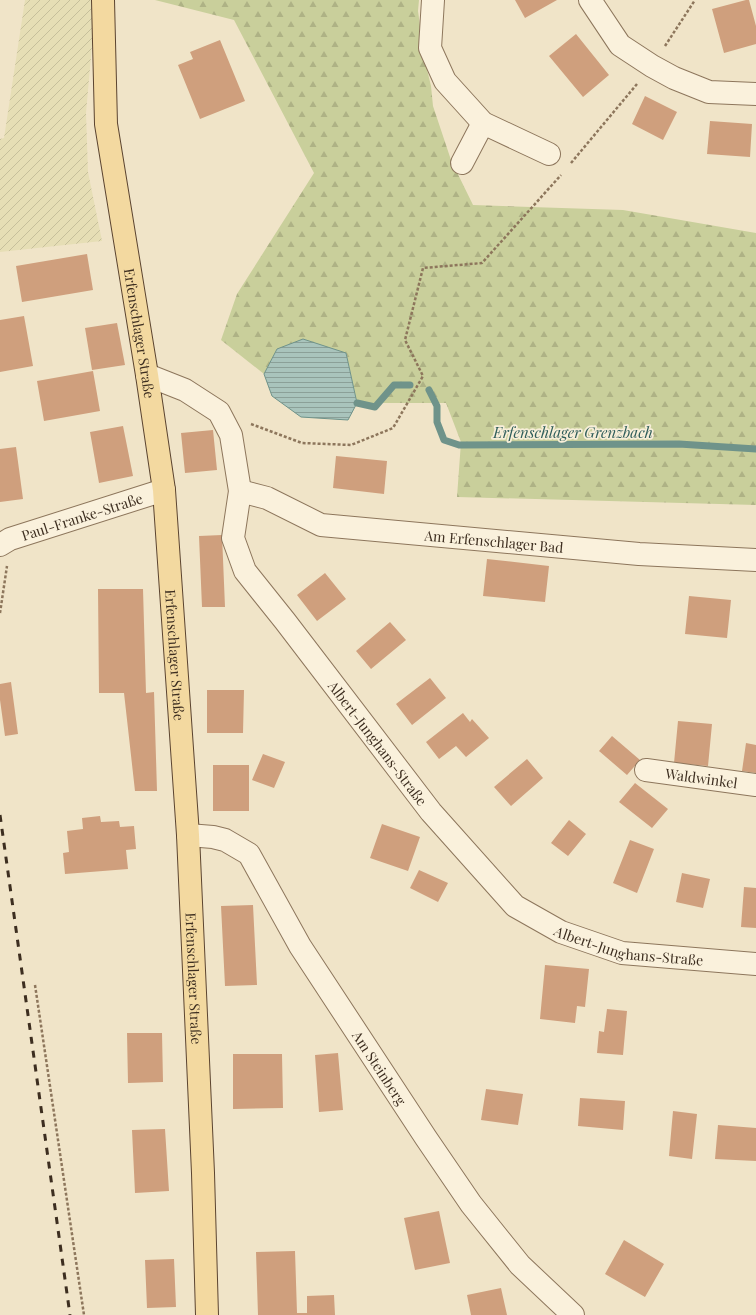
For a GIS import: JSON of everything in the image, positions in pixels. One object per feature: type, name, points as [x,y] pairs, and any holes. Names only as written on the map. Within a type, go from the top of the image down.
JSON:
[{"type":"main road","name":"Erfenschlager Straße","points":[[104,0],[106,124],[147,375],[164,490],[188,835],[207,1315]]},
{"type":"street","points":[[433,0],[430,48],[445,81],[483,123],[549,154]]},
{"type":"street","points":[[590,0],[620,45],[652,66],[674,78],[709,92],[756,94]]},
{"type":"street","points":[[462,163],[483,123]]},
{"type":"street","name":"Albert-Junghans-Straße","points":[[147,375],[185,390],[219,412],[231,435],[240,490],[233,538],[245,571],[290,627],[431,812],[515,906],[560,932],[622,953],[756,964]]},
{"type":"street","name":"Paul-Franke-Straße","points":[[5,542],[164,490]]},
{"type":"street","name":"Am Erfenschlager Bad","points":[[240,490],[267,498],[321,525],[632,554],[756,560]]},
{"type":"street","name":"Waldwinkel","points":[[646,770],[756,785]]},
{"type":"street","name":"Am Steinberg","points":[[188,835],[213,837],[225,840],[249,854],[300,946],[471,1204],[520,1265],[573,1315]]},
{"type":"path","points":[[567,168],[607,122],[652,66],[695,0]]},
{"type":"path","points":[[219,412],[302,443],[350,446],[393,428],[423,376],[405,340],[423,268],[482,263],[562,174]]},
{"type":"path","points":[[0,613],[5,542]]},
{"type":"path","points":[[35,985],[84,1315]]},
{"type":"shaded area","points":[[25,0],[96,0],[86,113],[88,172],[102,241],[0,252],[0,139],[4,138]]},
{"type":"green space","points":[[155,0],[419,0],[418,11],[433,106],[451,160],[473,205],[623,210],[756,233],[756,505],[457,497],[461,442],[446,403],[357,403],[346,353],[277,349],[264,374],[221,340],[237,294],[314,173],[234,20]]},
{"type":"water","points":[[303,339],[346,353],[357,403],[348,420],[301,417],[272,396],[264,374],[277,349]]},
{"type":"building","points":[[515,0],[557,0],[525,18]]},
{"type":"building","points":[[749,0],[756,26],[756,44],[724,53],[712,9]]},
{"type":"building","points":[[576,34],[609,75],[583,97],[549,56]]},
{"type":"building","points":[[220,40],[245,101],[200,119],[178,65],[193,59],[190,52]]},
{"type":"building","points":[[645,96],[677,112],[663,140],[632,124]]},
{"type":"building","points":[[710,121],[752,124],[750,157],[707,154]]},
{"type":"building","points":[[87,254],[93,290],[22,302],[16,266]]},
{"type":"building","points":[[24,316],[33,366],[0,372],[0,320]]},
{"type":"building","points":[[117,323],[125,365],[92,370],[85,328]]},
{"type":"building","points":[[93,371],[100,411],[44,421],[37,381]]},
{"type":"building","points":[[123,426],[133,476],[99,483],[90,432]]},
{"type":"building","points":[[213,430],[217,470],[185,473],[181,433]]},
{"type":"building","points":[[16,447],[23,499],[0,502],[0,449]]},
{"type":"building","points":[[336,456],[387,461],[384,494],[333,488]]},
{"type":"building","points":[[222,535],[225,607],[202,607],[199,536]]},
{"type":"building","points":[[487,559],[549,566],[545,602],[483,596]]},
{"type":"building","points":[[325,573],[346,599],[317,621],[297,595]]},
{"type":"building","points":[[98,589],[143,589],[146,693],[154,692],[157,791],[135,791],[124,693],[99,693]]},
{"type":"building","points":[[689,596],[731,600],[727,638],[685,634]]},
{"type":"building","points":[[390,622],[406,640],[371,669],[356,651]]},
{"type":"building","points":[[430,678],[446,698],[412,725],[396,704]]},
{"type":"building","points":[[11,682],[18,734],[5,736],[0,700],[0,684]]},
{"type":"building","points":[[207,690],[244,690],[243,733],[207,733]]},
{"type":"building","points":[[463,713],[470,722],[472,719],[489,738],[466,757],[456,746],[439,759],[426,742]]},
{"type":"building","points":[[678,721],[712,724],[708,766],[674,763]]},
{"type":"building","points":[[612,736],[640,760],[627,775],[599,751]]},
{"type":"building","points":[[746,743],[756,745],[756,773],[742,771]]},
{"type":"building","points":[[263,754],[285,762],[274,788],[252,780]]},
{"type":"building","points":[[527,759],[543,778],[511,806],[494,787]]},
{"type":"building","points":[[213,765],[249,765],[249,811],[213,811]]},
{"type":"building","points":[[635,783],[668,809],[652,828],[619,802]]},
{"type":"building","points":[[100,816],[101,822],[119,821],[120,827],[134,826],[136,849],[126,850],[128,869],[65,874],[63,853],[69,852],[67,831],[83,829],[82,818]]},
{"type":"building","points":[[569,820],[586,834],[568,856],[551,843]]},
{"type":"building","points":[[382,824],[420,837],[408,871],[370,858]]},
{"type":"building","points":[[630,840],[654,849],[637,893],[613,883]]},
{"type":"building","points":[[419,870],[448,883],[438,902],[410,888]]},
{"type":"building","points":[[682,873],[710,879],[703,908],[676,902]]},
{"type":"building","points":[[744,887],[756,888],[756,928],[741,927]]},
{"type":"building","points":[[253,905],[257,985],[225,986],[221,906]]},
{"type":"building","points":[[545,965],[589,969],[585,1007],[577,1006],[575,1023],[540,1019]]},
{"type":"building","points":[[607,1009],[627,1011],[623,1055],[597,1053],[599,1031],[604,1032]]},
{"type":"building","points":[[127,1033],[162,1033],[163,1082],[128,1083]]},
{"type":"building","points":[[338,1053],[343,1110],[319,1112],[315,1055]]},
{"type":"building","points":[[233,1054],[282,1054],[283,1108],[233,1109]]},
{"type":"building","points":[[486,1089],[523,1094],[518,1125],[481,1120]]},
{"type":"building","points":[[580,1098],[625,1101],[623,1130],[578,1126]]},
{"type":"building","points":[[673,1111],[697,1114],[692,1159],[669,1156]]},
{"type":"building","points":[[718,1125],[756,1128],[756,1161],[715,1159]]},
{"type":"building","points":[[165,1129],[169,1191],[135,1193],[132,1130]]},
{"type":"building","points":[[439,1211],[450,1263],[415,1270],[404,1218]]},
{"type":"building","points":[[624,1240],[664,1264],[645,1297],[605,1274]]},
{"type":"building","points":[[295,1251],[297,1313],[307,1313],[307,1296],[334,1295],[335,1315],[258,1315],[256,1252]]},
{"type":"building","points":[[174,1259],[176,1307],[147,1308],[145,1260]]},
{"type":"building","points":[[501,1288],[507,1315],[471,1315],[467,1295]]},
{"type":"waterway","name":"Erfenschlager Grenzbach","points":[[357,403],[375,407],[394,385],[410,385]]},
{"type":"waterway","name":"Erfenschlager Grenzbach","points":[[429,390],[437,406],[437,422],[444,440],[459,445],[679,444],[756,449]]},
{"type":"railway","points":[[0,815],[70,1315]]}]
